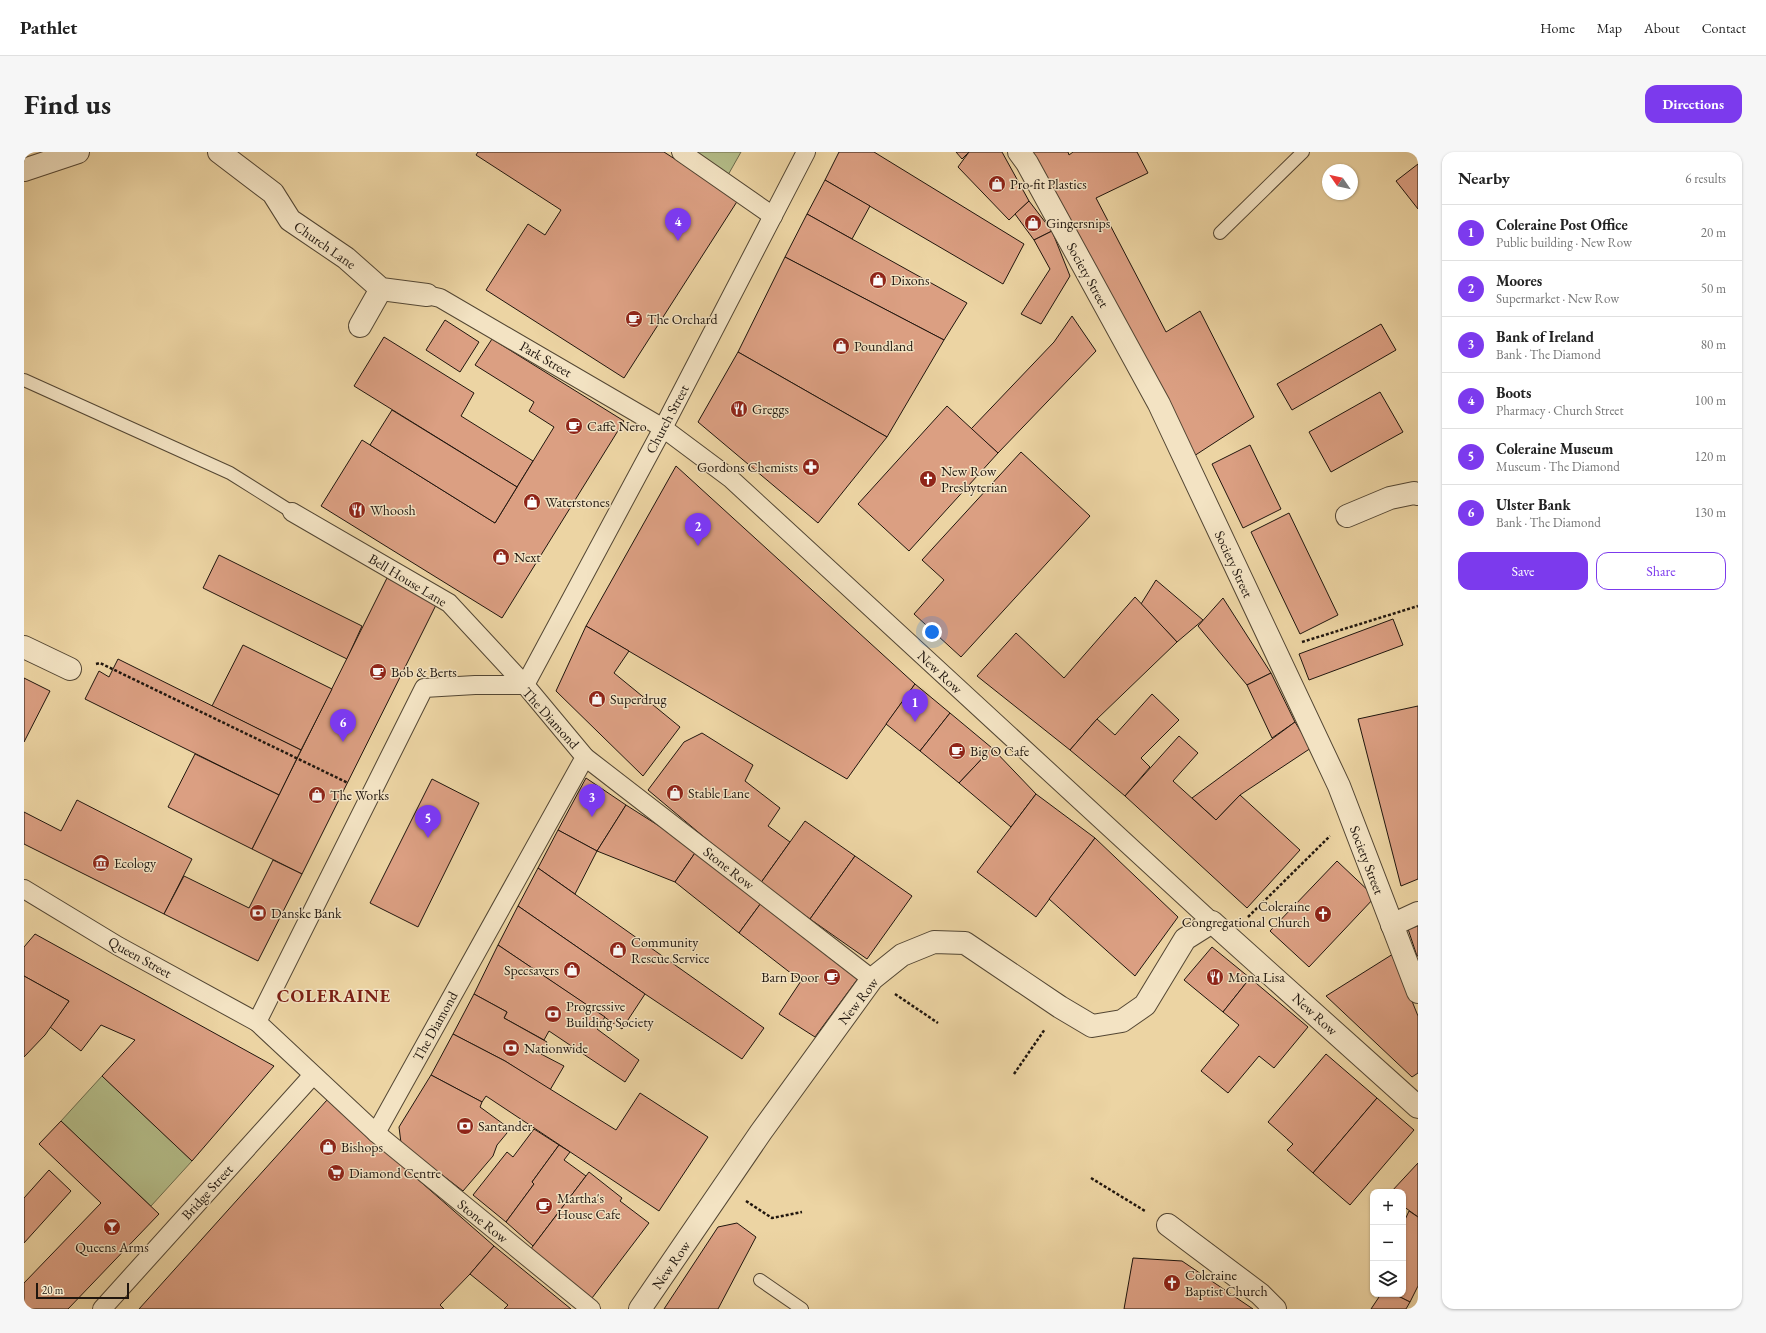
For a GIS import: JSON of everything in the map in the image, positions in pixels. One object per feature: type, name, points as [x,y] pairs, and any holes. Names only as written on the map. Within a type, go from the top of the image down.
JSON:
[{"type":"street","points":[[24,170],[78,152]]},
{"type":"street","name":"Church Lane","points":[[219,152],[273,193],[290,220],[346,258],[381,289]]},
{"type":"street","points":[[681,152],[773,216]]},
{"type":"street","name":"Church Street","points":[[525,685],[663,428],[806,152]]},
{"type":"street","name":"Society Street","points":[[1019,152],[1027,163],[1159,404],[1339,786],[1418,992]]},
{"type":"street","points":[[360,326],[381,289],[427,295]]},
{"type":"street","name":"Park Street","points":[[427,295],[440,298],[663,428]]},
{"type":"street","name":"New Row","points":[[663,428],[730,478],[1220,929],[1418,1107]]},
{"type":"street","points":[[1347,516],[1390,498],[1418,494]]},
{"type":"street","name":"Bell House Lane","points":[[292,512],[449,603],[525,685]]},
{"type":"street","points":[[24,647],[70,669]]},
{"type":"street","name":"The Diamond","points":[[257,1022],[424,688],[475,685],[525,685],[585,757],[376,1133]]},
{"type":"street","name":"Stone Row","points":[[585,757],[872,979]]},
{"type":"street","name":"Queen Street","points":[[24,890],[118,946],[257,1022]]},
{"type":"street","points":[[1392,925],[1418,913]]},
{"type":"street","name":"New Row","points":[[640,1309],[762,1132],[872,979],[902,955],[934,942],[965,943],[1060,1007],[1092,1026],[1122,1021],[1145,1005],[1185,939],[1220,929]]},
{"type":"street","points":[[257,1022],[376,1133]]},
{"type":"street","name":"Bridge Street","points":[[102,1309],[313,1075]]},
{"type":"street","name":"Stone Row","points":[[376,1133],[591,1309]]},
{"type":"street","points":[[1168,1225],[1260,1294],[1275,1309]]},
{"type":"lane","points":[[1220,233],[1303,152]]},
{"type":"lane","points":[[24,380],[230,473],[292,512]]},
{"type":"lane","points":[[760,1280],[802,1309]]},
{"type":"path","points":[[1275,651],[1418,606]]},
{"type":"path","points":[[70,669],[100,663],[371,794]]},
{"type":"path","points":[[1220,929],[1350,817]]},
{"type":"path","points":[[872,979],[938,1023]]},
{"type":"path","points":[[1014,1074],[1060,1007]]},
{"type":"path","points":[[1091,1178],[1168,1225]]},
{"type":"path","points":[[725,1186],[772,1218],[802,1212]]},
{"type":"green space","points":[[695,152],[741,152],[728,175]]},
{"type":"green space","points":[[102,1076],[192,1161],[151,1206],[61,1121]]},
{"type":"building","points":[[478,152],[664,152],[738,200],[624,378],[486,290],[528,224],[545,235],[561,210],[476,155]]},
{"type":"building","points":[[839,152],[874,152],[1024,244],[1003,284],[825,180]]},
{"type":"building","points":[[956,152],[969,152],[962,159]]},
{"type":"building","name":"Pro-fit Plastics","points":[[969,152],[1002,152],[1029,201],[1009,220],[958,167]]},
{"type":"building","points":[[1031,152],[1068,152],[1069,155],[1073,152],[1137,152],[1148,173],[1096,198],[1166,332],[1200,311],[1254,417],[1194,456]]},
{"type":"building","points":[[1418,164],[1418,209],[1396,181]]},
{"type":"building","points":[[825,180],[870,206],[852,239],[807,214]]},
{"type":"building","name":"Gingersnips","points":[[1029,201],[1052,231],[1034,240],[1015,214]]},
{"type":"building","name":"Dixons","points":[[807,214],[967,303],[944,340],[785,257]]},
{"type":"building","points":[[1052,231],[1070,276],[1041,324],[1021,314],[1050,269],[1034,240]]},
{"type":"building","name":"Poundland","points":[[785,257],[944,340],[887,437],[738,352]]},
{"type":"building","points":[[1072,316],[1096,351],[998,453],[971,429],[1054,342]]},
{"type":"building","points":[[445,320],[479,342],[460,372],[426,350]]},
{"type":"building","points":[[1381,324],[1396,350],[1292,410],[1277,384]]},
{"type":"building","points":[[384,337],[474,393],[461,416],[533,461],[517,487],[354,386]]},
{"type":"building","points":[[492,339],[624,421],[502,618],[321,506],[362,440],[495,523],[554,427],[529,411],[534,402],[475,365]]},
{"type":"building","points":[[738,352],[887,437],[818,523],[698,422]]},
{"type":"building","points":[[1380,392],[1403,432],[1331,472],[1309,432]]},
{"type":"building","name":"New Row Presbyterian","points":[[947,406],[998,453],[909,551],[858,504]]},
{"type":"building","points":[[392,410],[517,487],[495,523],[370,445]]},
{"type":"building","points":[[1250,445],[1281,509],[1243,528],[1212,464]]},
{"type":"building","points":[[1021,452],[1090,516],[961,657],[914,614],[944,580],[922,560]]},
{"type":"building","points":[[676,466],[915,684],[847,779],[586,626]]},
{"type":"building","points":[[1289,513],[1338,615],[1300,634],[1251,532]]},
{"type":"building","points":[[219,555],[362,626],[347,659],[203,588]]},
{"type":"building","points":[[387,578],[437,603],[302,874],[252,849]]},
{"type":"building","points":[[1156,580],[1203,620],[1177,642],[1141,604]]},
{"type":"building","points":[[1135,597],[1177,642],[1097,719],[1070,750],[977,676],[1016,633],[1064,678]]},
{"type":"building","points":[[1223,598],[1271,673],[1247,685],[1198,626]]},
{"type":"building","points":[[1393,619],[1403,645],[1309,680],[1299,654]]},
{"type":"building","points":[[586,626],[629,651],[614,673],[680,727],[643,776],[556,691]]},
{"type":"building","points":[[243,645],[332,689],[301,750],[212,706]]},
{"type":"building","points":[[118,659],[301,750],[279,795],[85,699],[99,671],[109,677]]},
{"type":"building","points":[[1271,673],[1295,722],[1272,738],[1247,685]]},
{"type":"building","points":[[24,678],[50,691],[24,742]]},
{"type":"building","points":[[915,684],[950,713],[920,751],[886,724]]},
{"type":"building","points":[[1152,694],[1179,720],[1141,758],[1150,767],[1125,796],[1070,750],[1097,719],[1115,735]]},
{"type":"building","points":[[1418,706],[1418,879],[1401,886],[1358,719]]},
{"type":"building","points":[[950,713],[992,748],[959,783],[920,751]]},
{"type":"building","points":[[1295,722],[1311,748],[1240,795],[1216,820],[1192,798]]},
{"type":"building","points":[[702,733],[753,765],[745,781],[780,808],[768,826],[790,842],[760,884],[648,790],[684,742]]},
{"type":"building","points":[[1179,736],[1198,753],[1173,781],[1216,820],[1240,795],[1300,850],[1247,908],[1125,796]]},
{"type":"building","points":[[992,748],[1036,794],[1011,827],[959,783]]},
{"type":"building","points":[[195,754],[279,795],[252,849],[168,807]]},
{"type":"building","points":[[586,778],[626,805],[597,851],[558,830]]},
{"type":"building","points":[[432,779],[479,803],[418,927],[370,903]]},
{"type":"building","points":[[1036,794],[1095,838],[1036,917],[977,872]]},
{"type":"building","points":[[77,800],[192,859],[164,914],[24,844],[24,812],[61,831]]},
{"type":"building","points":[[626,805],[697,850],[675,882],[597,851]]},
{"type":"building","points":[[805,821],[855,856],[810,919],[760,884]]},
{"type":"building","points":[[558,830],[597,851],[575,894],[538,868]]},
{"type":"building","points":[[1095,838],[1178,917],[1135,976],[1049,899]]},
{"type":"building","points":[[697,850],[761,903],[739,933],[675,882]]},
{"type":"building","points":[[855,856],[912,896],[867,959],[810,919]]},
{"type":"building","points":[[273,860],[302,874],[258,961],[164,914],[184,876],[249,908]]},
{"type":"building","name":"Coleraine Congregational Church","points":[[1337,861],[1375,897],[1309,967],[1270,931]]},
{"type":"building","name":"Community Rescue Service","points":[[538,868],[764,1028],[742,1059],[518,906]]},
{"type":"building","points":[[761,903],[859,977],[815,1037],[779,1014],[801,981],[739,933]]},
{"type":"building","name":"Specsavers","points":[[518,906],[645,994],[622,1029],[498,945]]},
{"type":"building","points":[[1418,926],[1418,956],[1417,956],[1408,929]]},
{"type":"building","points":[[35,934],[274,1066],[192,1161],[102,1076],[135,1040],[101,1025],[81,1051],[50,1027],[69,1001],[24,976],[24,947]]},
{"type":"building","name":"Progressive Building Society","points":[[498,945],[605,1017],[597,1029],[639,1060],[625,1082],[549,1031],[544,1040],[504,1018],[507,1012],[474,994]]},
{"type":"building","points":[[1212,947],[1250,978],[1223,1012],[1184,980]]},
{"type":"building","points":[[1393,954],[1418,1016],[1418,1073],[1412,1077],[1326,996]]},
{"type":"building","points":[[24,976],[69,1001],[45,1035],[24,1057]]},
{"type":"building","points":[[1250,978],[1308,1027],[1274,1068],[1259,1056],[1228,1093],[1201,1071],[1239,1025],[1223,1012]]},
{"type":"building","name":"Nationwide","points":[[474,994],[507,1012],[504,1018],[547,1042],[541,1054],[564,1066],[550,1090],[505,1061],[453,1034]]},
{"type":"building","points":[[453,1034],[505,1061],[616,1130],[640,1093],[708,1137],[659,1211],[486,1096],[482,1102],[431,1075]]},
{"type":"building","points":[[1326,1054],[1377,1098],[1313,1173],[1287,1150],[1293,1144],[1268,1122]]},
{"type":"building","points":[[431,1075],[482,1102],[480,1107],[506,1126],[507,1133],[497,1145],[493,1156],[463,1191],[401,1143],[399,1127]]},
{"type":"building","points":[[1377,1098],[1414,1130],[1350,1205],[1313,1173]]},
{"type":"building","name":"Diamond Centre","points":[[327,1100],[494,1246],[470,1274],[440,1305],[444,1309],[139,1309]]},
{"type":"building","points":[[61,1121],[159,1214],[68,1309],[24,1309],[24,1283],[101,1203],[39,1144]]},
{"type":"building","points":[[534,1129],[559,1145],[532,1182],[534,1184],[506,1222],[473,1195],[507,1152],[513,1157]]},
{"type":"building","points":[[559,1145],[570,1152],[564,1160],[586,1176],[533,1246],[506,1222],[534,1184],[532,1182]]},
{"type":"building","points":[[1418,1163],[1418,1217],[1406,1208],[1406,1189],[1394,1189]]},
{"type":"building","points":[[49,1170],[71,1191],[24,1243],[24,1198]]},
{"type":"building","points":[[589,1172],[622,1198],[620,1201],[649,1223],[592,1298],[530,1250]]},
{"type":"building","points":[[1409,1211],[1418,1217],[1418,1286],[1410,1302],[1400,1297],[1406,1297],[1406,1218]]},
{"type":"building","points":[[737,1223],[756,1237],[718,1309],[664,1309],[718,1227]]},
{"type":"building","points":[[494,1246],[571,1309],[504,1309],[508,1305],[470,1274]]},
{"type":"building","name":"Coleraine Baptist Church","points":[[1133,1258],[1182,1261],[1253,1309],[1124,1309]]},
{"type":"building","points":[[1379,1297],[1400,1297],[1410,1302],[1406,1309],[1371,1309]]},
{"type":"place","name":"Pro-fit Plastics","points":[[997,184]]},
{"type":"place","name":"Gingersnips","points":[[1033,223]]},
{"type":"place","name":"Boots","points":[[678,241]]},
{"type":"place","name":"Dixons","points":[[878,280]]},
{"type":"place","name":"The Orchard","points":[[634,319]]},
{"type":"place","name":"Poundland","points":[[841,346]]},
{"type":"place","name":"Greggs","points":[[739,409]]},
{"type":"place","name":"Caffè Nero","points":[[574,426]]},
{"type":"place","name":"Gordons Chemists","points":[[811,467]]},
{"type":"place","name":"New Row Presbyterian","points":[[928,479]]},
{"type":"place","name":"Waterstones","points":[[532,502]]},
{"type":"place","name":"Whoosh","points":[[357,510]]},
{"type":"place","name":"Moores","points":[[698,546]]},
{"type":"place","name":"Next","points":[[501,557]]},
{"type":"place","name":"Bob & Berts","points":[[378,672]]},
{"type":"place","name":"Superdrug","points":[[597,699]]},
{"type":"place","name":"Coleraine Post Office","points":[[915,722]]},
{"type":"place","name":"Ulster Bank","points":[[343,742]]},
{"type":"place","name":"Big O Cafe","points":[[957,751]]},
{"type":"place","name":"Stable Lane","points":[[675,793]]},
{"type":"place","name":"The Works","points":[[317,795]]},
{"type":"place","name":"Bank of Ireland","points":[[592,817]]},
{"type":"place","name":"Coleraine Museum","points":[[428,838]]},
{"type":"place","name":"Ecology","points":[[101,863]]},
{"type":"place","name":"Danske Bank","points":[[258,913]]},
{"type":"place","name":"Coleraine Congregational Church","points":[[1323,914]]},
{"type":"place","name":"Community Rescue Service","points":[[618,950]]},
{"type":"place","name":"Specsavers","points":[[572,970]]},
{"type":"place","name":"Barn Door","points":[[832,977]]},
{"type":"place","name":"Mona Lisa","points":[[1215,977]]},
{"type":"place","name":"Progressive Building Society","points":[[553,1014]]},
{"type":"place","name":"Nationwide","points":[[511,1048]]},
{"type":"place","name":"Santander","points":[[465,1126]]},
{"type":"place","name":"Bishops","points":[[328,1147]]},
{"type":"place","name":"Diamond Centre","points":[[336,1173]]},
{"type":"place","name":"Martha's House Cafe","points":[[544,1206]]},
{"type":"place","name":"Queens Arms","points":[[112,1227]]},
{"type":"place","name":"Coleraine Baptist Church","points":[[1172,1283]]},
{"type":"district","name":"COLERAINE","points":[[334,996]]}]
